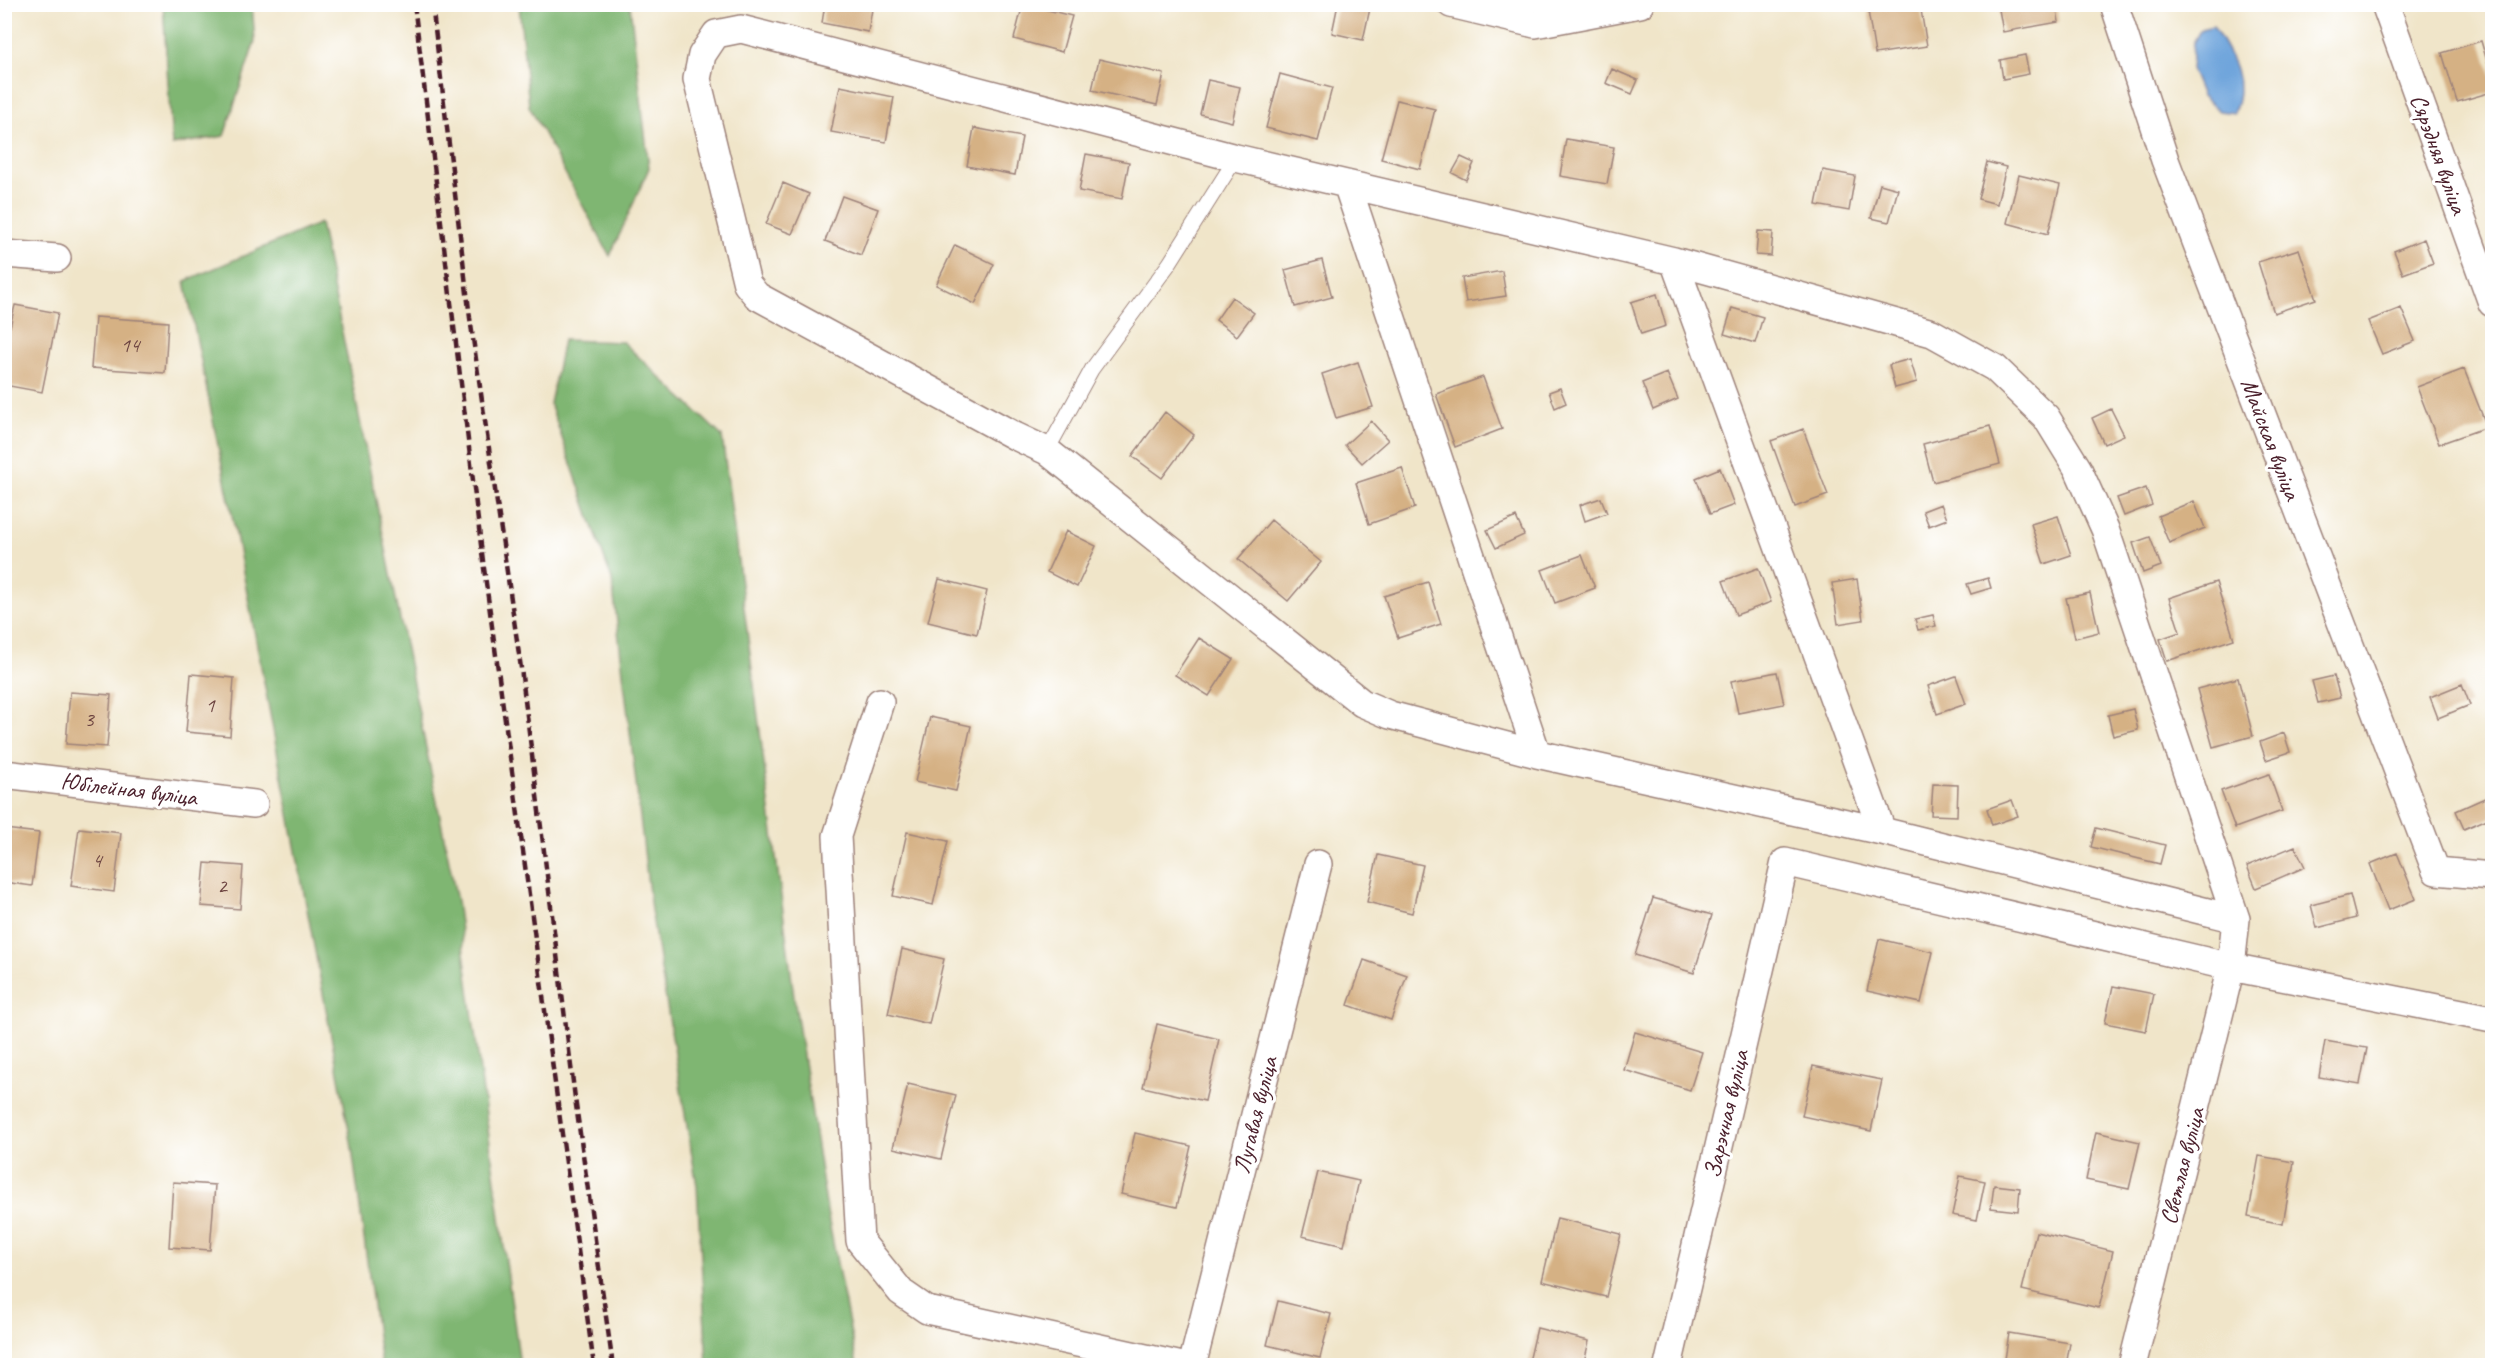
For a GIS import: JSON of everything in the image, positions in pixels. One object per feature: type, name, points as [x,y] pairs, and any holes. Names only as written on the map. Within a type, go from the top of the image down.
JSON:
[{"type":"street","points":[[1451,4],[1535,24],[1640,4]]},
{"type":"street","name":"Майская вуліца","points":[[2114,4],[2165,160],[2436,871],[2493,876]]},
{"type":"street","name":"Сярэдняя вуліца","points":[[2385,4],[2493,303]]},
{"type":"street","points":[[741,29],[1236,158],[1674,261],[1932,333],[1995,368],[2046,417],[2078,468],[2105,529],[2236,919],[1882,831],[1537,754],[1390,715],[1362,703],[1047,451],[1005,431],[757,296],[747,284],[697,79],[702,55],[716,34],[741,29]]},
{"type":"street","points":[[1347,184],[1537,754]]},
{"type":"street","points":[[4,254],[57,258]]},
{"type":"street","points":[[1674,261],[1882,831]]},
{"type":"street","points":[[880,702],[837,836],[860,1241],[900,1292],[927,1310],[1182,1365]]},
{"type":"street","name":"Юбілейная вуліца","points":[[4,774],[254,804]]},
{"type":"street","name":"Зарэчная вуліца","points":[[1668,1365],[1785,862],[2231,967]]},
{"type":"street","name":"Лугавая вуліца","points":[[1192,1365],[1318,864]]},
{"type":"street","name":"Светлая вуліца","points":[[2132,1365],[2231,967],[2236,919]]},
{"type":"street","points":[[2231,967],[2493,1019]]},
{"type":"lane","points":[[1047,451],[1092,369],[1169,264],[1236,158]]},
{"type":"green space","points":[[163,5],[252,5],[255,41],[224,136],[172,145]]},
{"type":"green space","points":[[519,5],[630,5],[649,168],[610,256],[529,106]]},
{"type":"green space","points":[[320,223],[457,901],[520,1365],[381,1365],[351,1141],[237,540],[185,281]]},
{"type":"green space","points":[[563,340],[623,342],[722,436],[794,997],[828,1217],[857,1365],[707,1365],[697,1186],[651,910],[612,580],[550,404]]},
{"type":"water","points":[[2213,26],[2236,68],[2239,89],[2234,113],[2219,111],[2202,96],[2191,69],[2193,43],[2201,29]]},
{"type":"building","points":[[825,4],[873,4],[868,32],[822,23]]},
{"type":"building","points":[[1023,4],[1072,16],[1062,52],[1014,39]]},
{"type":"building","points":[[1338,4],[1371,4],[1363,40],[1332,33]]},
{"type":"building","points":[[1920,4],[1927,46],[1875,54],[1868,11]]},
{"type":"building","points":[[1998,4],[2056,4],[2059,22],[2003,32]]},
{"type":"building","points":[[2481,41],[2492,78],[2492,92],[2457,102],[2442,53]]},
{"type":"building","points":[[2025,55],[2029,74],[2003,79],[2000,60]]},
{"type":"building","points":[[1099,59],[1164,74],[1157,105],[1092,90]]},
{"type":"building","points":[[1612,69],[1638,80],[1632,94],[1606,83]]},
{"type":"building","points":[[1280,74],[1332,88],[1318,141],[1266,128]]},
{"type":"building","points":[[1208,80],[1240,87],[1232,122],[1200,114]]},
{"type":"building","points":[[840,86],[894,97],[886,142],[831,132]]},
{"type":"building","points":[[1397,100],[1435,109],[1420,169],[1381,159]]},
{"type":"building","points":[[974,128],[1022,137],[1015,175],[967,166]]},
{"type":"building","points":[[1566,139],[1614,147],[1607,184],[1560,176]]},
{"type":"building","points":[[1086,154],[1129,162],[1122,199],[1079,191]]},
{"type":"building","points":[[1461,157],[1474,163],[1466,180],[1452,173]]},
{"type":"building","points":[[1987,162],[2006,167],[1997,204],[1978,199]]},
{"type":"building","points":[[1823,170],[1855,176],[1849,211],[1816,205]]},
{"type":"building","points":[[2019,175],[2060,185],[2048,234],[2007,223]]},
{"type":"building","points":[[783,183],[809,194],[792,234],[766,224]]},
{"type":"building","points":[[1880,184],[1898,189],[1889,222],[1871,218]]},
{"type":"building","points":[[842,196],[878,209],[861,255],[825,241]]},
{"type":"building","points":[[1758,231],[1773,232],[1771,256],[1756,255]]},
{"type":"building","points":[[2424,239],[2433,263],[2403,274],[2394,251]]},
{"type":"building","points":[[955,245],[994,264],[975,304],[936,285]]},
{"type":"building","points":[[2299,249],[2316,299],[2274,313],[2258,262]]},
{"type":"building","points":[[1322,260],[1332,297],[1295,307],[1285,270]]},
{"type":"building","points":[[1502,271],[1506,296],[1466,302],[1462,278]]},
{"type":"building","points":[[1657,294],[1666,326],[1641,334],[1631,302]]},
{"type":"building","points":[[1232,297],[1254,313],[1237,336],[1216,320]]},
{"type":"building","points":[[15,305],[58,313],[42,392],[4,385],[4,326],[10,327]]},
{"type":"building","points":[[1732,308],[1763,317],[1755,343],[1724,334]]},
{"type":"building","points":[[2401,308],[2415,341],[2382,354],[2368,321]]},
{"type":"building","points":[[95,317],[168,322],[165,373],[91,368]]},
{"type":"building","points":[[1910,359],[1917,382],[1895,388],[1889,365]]},
{"type":"building","points":[[1358,362],[1373,407],[1336,418],[1322,374]]},
{"type":"building","points":[[2464,369],[2487,427],[2439,444],[2417,387]]},
{"type":"building","points":[[1667,373],[1678,399],[1653,410],[1642,383]]},
{"type":"building","points":[[1483,377],[1502,429],[1455,447],[1436,394]]},
{"type":"building","points":[[1560,388],[1566,403],[1555,408],[1549,392]]},
{"type":"building","points":[[2111,409],[2124,435],[2104,444],[2092,418]]},
{"type":"building","points":[[1165,412],[1194,435],[1162,478],[1132,456]]},
{"type":"building","points":[[1371,421],[1388,440],[1362,463],[1345,445]]},
{"type":"building","points":[[1990,426],[2000,464],[1933,482],[1923,444]]},
{"type":"building","points":[[1803,429],[1828,495],[1795,507],[1771,441]]},
{"type":"building","points":[[1402,468],[1415,508],[1369,524],[1356,483]]},
{"type":"building","points":[[1720,468],[1734,505],[1710,514],[1696,478]]},
{"type":"building","points":[[2146,488],[2152,505],[2124,516],[2117,498]]},
{"type":"building","points":[[1601,498],[1607,513],[1585,521],[1580,505]]},
{"type":"building","points":[[2194,501],[2205,528],[2169,543],[2158,516]]},
{"type":"building","points":[[1941,504],[1947,519],[1929,526],[1923,511]]},
{"type":"building","points":[[2058,516],[2071,555],[2044,564],[2031,524]]},
{"type":"building","points":[[1516,517],[1524,535],[1496,548],[1487,530]]},
{"type":"building","points":[[1271,520],[1321,562],[1288,601],[1238,559]]},
{"type":"building","points":[[1066,531],[1096,546],[1077,587],[1047,572]]},
{"type":"building","points":[[2150,537],[2161,566],[2143,573],[2133,543]]},
{"type":"building","points":[[1582,555],[1595,588],[1555,603],[1542,570]]},
{"type":"building","points":[[1758,568],[1771,602],[1736,615],[1723,581]]},
{"type":"building","points":[[1988,578],[1991,588],[1971,594],[1967,584]]},
{"type":"building","points":[[939,579],[987,591],[977,634],[928,622]]},
{"type":"building","points":[[1857,579],[1863,620],[1838,624],[1832,583]]},
{"type":"building","points":[[1428,582],[1441,624],[1398,638],[1384,596]]},
{"type":"building","points":[[2216,582],[2234,639],[2167,661],[2160,639],[2180,632],[2169,598]]},
{"type":"building","points":[[2090,593],[2099,632],[2075,638],[2066,598]]},
{"type":"building","points":[[1933,615],[1936,626],[1918,630],[1915,619]]},
{"type":"building","points":[[1199,638],[1233,659],[1209,696],[1175,675]]},
{"type":"building","points":[[1777,672],[1784,704],[1738,713],[1731,681]]},
{"type":"building","points":[[191,674],[234,678],[230,736],[186,732]]},
{"type":"building","points":[[1956,676],[1966,704],[1937,714],[1928,686]]},
{"type":"building","points":[[2334,676],[2340,698],[2318,703],[2312,681]]},
{"type":"building","points":[[2238,678],[2253,736],[2213,747],[2197,689]]},
{"type":"building","points":[[2462,684],[2470,705],[2438,718],[2430,697]]},
{"type":"building","points":[[70,692],[111,695],[107,747],[66,744]]},
{"type":"building","points":[[2133,709],[2138,730],[2113,736],[2108,715]]},
{"type":"building","points":[[930,717],[971,726],[956,791],[915,782]]},
{"type":"building","points":[[2284,733],[2290,752],[2266,760],[2260,742]]},
{"type":"building","points":[[2269,774],[2282,811],[2235,828],[2221,791]]},
{"type":"building","points":[[1933,784],[1958,785],[1957,816],[1931,815]]},
{"type":"building","points":[[2487,797],[2492,809],[2492,817],[2464,829],[2456,811]]},
{"type":"building","points":[[2012,800],[2018,816],[1992,825],[1987,809]]},
{"type":"building","points":[[79,828],[121,833],[114,892],[71,886]]},
{"type":"building","points":[[2096,828],[2165,845],[2160,864],[2091,847]]},
{"type":"building","points":[[4,829],[39,833],[32,886],[4,882]]},
{"type":"building","points":[[907,832],[948,841],[933,905],[893,896]]},
{"type":"building","points":[[2295,846],[2305,867],[2256,888],[2247,866]]},
{"type":"building","points":[[2397,853],[2416,899],[2388,910],[2370,864]]},
{"type":"building","points":[[1378,855],[1423,865],[1412,913],[1367,902]]},
{"type":"building","points":[[205,863],[243,866],[240,909],[201,906]]},
{"type":"building","points":[[2350,895],[2356,918],[2317,928],[2311,905]]},
{"type":"building","points":[[1653,898],[1712,915],[1694,973],[1635,955]]},
{"type":"building","points":[[1879,939],[1933,952],[1921,1003],[1867,991]]},
{"type":"building","points":[[902,949],[944,959],[929,1024],[888,1014]]},
{"type":"building","points":[[1364,960],[1407,975],[1391,1020],[1348,1005]]},
{"type":"building","points":[[2113,986],[2154,994],[2146,1031],[2105,1023]]},
{"type":"building","points":[[1157,1024],[1219,1039],[1205,1101],[1143,1087]]},
{"type":"building","points":[[1635,1032],[1702,1052],[1690,1090],[1624,1070]]},
{"type":"building","points":[[2325,1041],[2367,1048],[2360,1084],[2319,1077]]},
{"type":"building","points":[[1813,1066],[1882,1080],[1871,1131],[1802,1116]]},
{"type":"building","points":[[908,1084],[956,1095],[941,1159],[893,1148]]},
{"type":"building","points":[[2096,1132],[2140,1142],[2129,1189],[2086,1180]]},
{"type":"building","points":[[1135,1133],[1191,1146],[1177,1207],[1121,1194]]},
{"type":"building","points":[[2259,1156],[2294,1162],[2283,1224],[2248,1217]]},
{"type":"building","points":[[1318,1172],[1359,1181],[1344,1246],[1302,1236]]},
{"type":"building","points":[[1960,1176],[1985,1181],[1977,1220],[1952,1215]]},
{"type":"building","points":[[173,1182],[215,1185],[210,1250],[169,1247]]},
{"type":"building","points":[[1994,1185],[2020,1188],[2018,1211],[1991,1208]]},
{"type":"building","points":[[1557,1218],[1621,1234],[1606,1297],[1542,1281]]},
{"type":"building","points":[[2036,1232],[2113,1251],[2099,1308],[2022,1290]]},
{"type":"building","points":[[1278,1301],[1331,1314],[1320,1358],[1267,1345]]},
{"type":"building","points":[[1537,1328],[1589,1341],[1583,1366],[1528,1366]]},
{"type":"building","points":[[2009,1333],[2070,1343],[2066,1366],[2004,1366]]},
{"type":"railway","points":[[414,4],[483,561],[594,1366]]},
{"type":"railway","points":[[432,4],[470,318],[521,668],[575,1098],[613,1366]]}]
